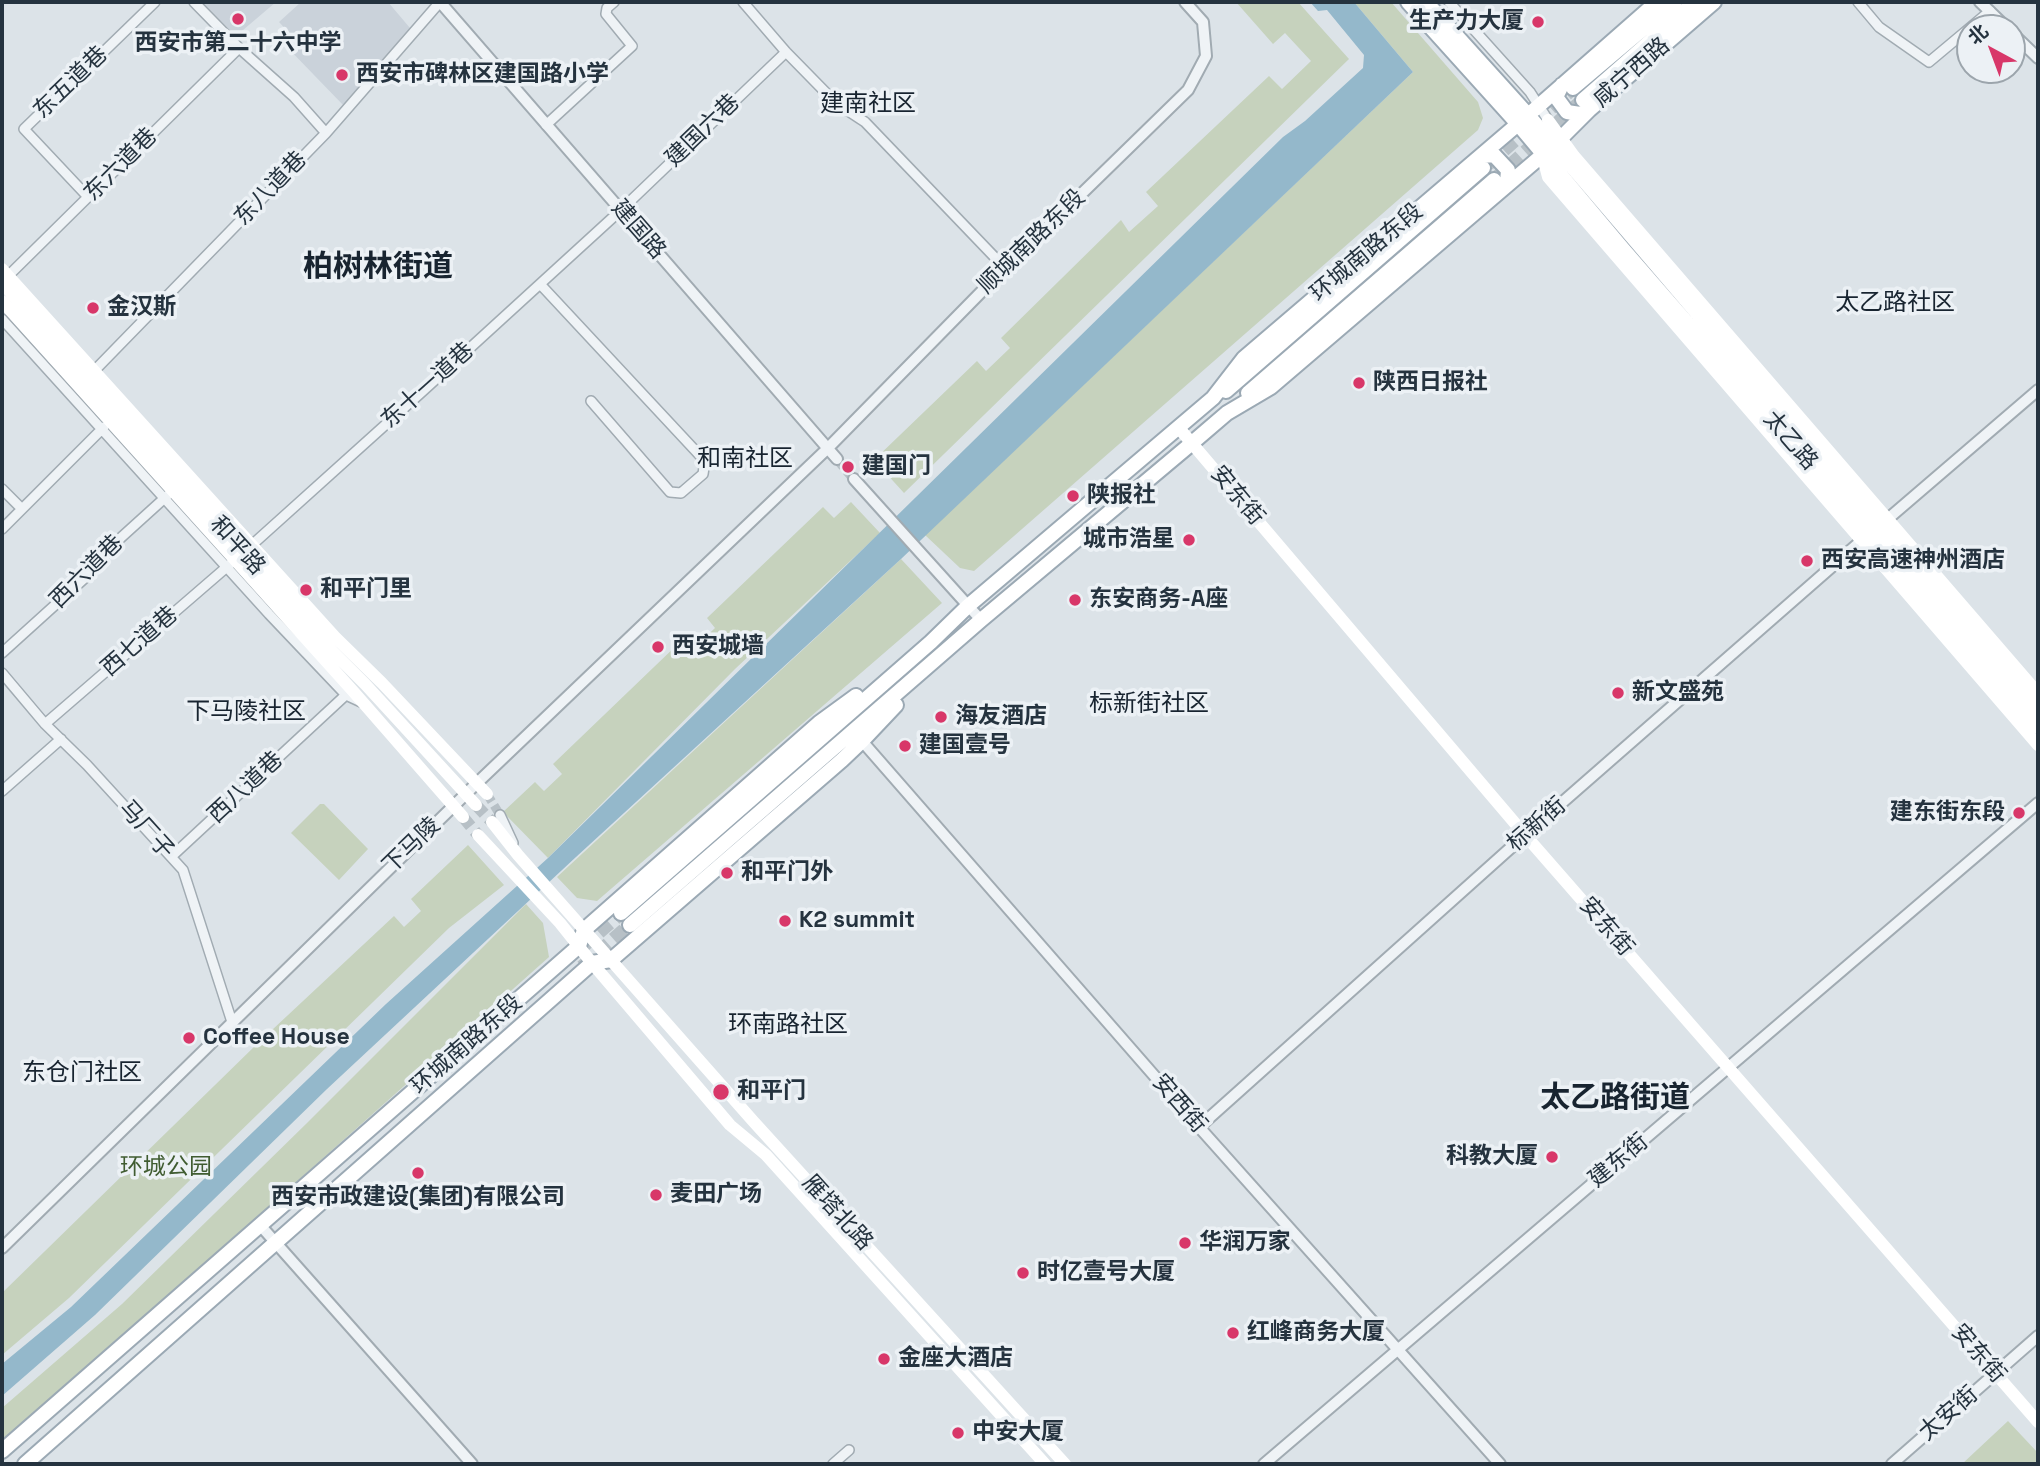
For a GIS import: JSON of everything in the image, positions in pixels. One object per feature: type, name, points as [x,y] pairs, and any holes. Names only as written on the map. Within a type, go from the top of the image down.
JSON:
[{"type":"main road","points":[[1408,2],[1528,115]]},
{"type":"main road","points":[[1426,2],[1528,115]]},
{"type":"main road","name":"咸宁西路","points":[[1568,86],[1657,2]]},
{"type":"main road","name":"咸宁西路","points":[[1528,115],[1675,2]]},
{"type":"main road","name":"咸宁西路","points":[[1552,146],[1586,105],[1695,2]]},
{"type":"main road","name":"咸宁西路","points":[[1586,105],[1714,2]]},
{"type":"main road","points":[[1568,86],[1556,97],[1567,112],[1580,114],[1586,105]]},
{"type":"main road","name":"太乙路","points":[[1528,115],[2038,727]]},
{"type":"main road","name":"环城南路东段","points":[[1528,115],[1482,162],[1244,358],[1213,398],[968,606],[626,919],[1227,413],[1271,387],[1500,182],[1552,146]]},
{"type":"main road","points":[[1548,120],[1552,146],[1574,156],[1875,530],[2038,745]]},
{"type":"main road","points":[[1482,162],[1494,155],[1508,170],[1509,176],[1500,182]]},
{"type":"main road","points":[[3,277],[94,370],[239,557],[335,637],[487,794]]},
{"type":"main road","name":"和平路","points":[[3,277],[349,692],[363,703],[463,817]]},
{"type":"main road","name":"和平路","points":[[2,301],[168,494],[239,557],[365,684],[476,805]]},
{"type":"main road","name":"安东街","points":[[1178,427],[1525,835],[2038,1422]]},
{"type":"main road","points":[[1875,530],[2038,693]]},
{"type":"main road","name":"太乙路","points":[[1875,530],[2038,708]]},
{"type":"main road","name":"环城南路东段","points":[[584,930],[819,723],[930,642]]},
{"type":"main road","name":"环城南路东段","points":[[25,1464],[592,964],[611,960],[862,741],[944,653]]},
{"type":"main road","name":"雁塔北路","points":[[496,819],[517,855],[753,1121],[1066,1464]]},
{"type":"main road","points":[[478,835],[560,923],[592,964]]},
{"type":"main road","points":[[579,946],[584,930]]},
{"type":"main road","name":"环城南路东段","points":[[2,1451],[579,946]]},
{"type":"main road","name":"雁塔北路","points":[[592,964],[730,1125],[766,1155],[1045,1464]]},
{"type":"street","name":"东五道巷","points":[[88,197],[24,129],[155,2]]},
{"type":"street","points":[[194,2],[239,48],[294,97],[326,133]]},
{"type":"street","name":"建国路","points":[[440,2],[837,459]]},
{"type":"street","name":"东八道巷","points":[[94,370],[326,133],[440,2]]},
{"type":"street","points":[[546,125],[632,46],[606,14],[607,8],[614,2]]},
{"type":"street","points":[[743,2],[786,52],[836,103],[865,122],[1005,268]]},
{"type":"street","name":"顺城南路东段","points":[[827,449],[1005,268],[1188,90],[1206,56],[1203,22],[1185,2]]},
{"type":"street","points":[[1449,2],[1530,92],[1528,115],[1548,120]]},
{"type":"street","points":[[1858,2],[1879,27],[1929,62],[1990,11]]},
{"type":"street","points":[[1980,2],[1993,14]]},
{"type":"street","name":"东六道巷","points":[[3,277],[239,48]]},
{"type":"street","name":"建国六巷","points":[[621,210],[786,52]]},
{"type":"street","name":"东十一道巷","points":[[239,557],[621,210]]},
{"type":"street","points":[[540,284],[705,461],[703,474],[681,493],[670,492],[591,401]]},
{"type":"street","points":[[2,319],[106,425],[2,529]]},
{"type":"street","name":"标新街","points":[[1199,1127],[1525,835],[2038,390]]},
{"type":"street","name":"下马陵","points":[[2,1248],[453,806],[827,449]]},
{"type":"street","points":[[854,479],[981,620]]},
{"type":"street","points":[[2,489],[22,509]]},
{"type":"street","name":"西六道巷","points":[[2,653],[86,577],[115,544],[168,494]]},
{"type":"street","name":"西七道巷","points":[[45,724],[239,557]]},
{"type":"street","name":"马厂子","points":[[2,673],[45,724],[183,870],[232,1022]]},
{"type":"street","name":"西八道巷","points":[[171,857],[349,692]]},
{"type":"street","points":[[2,791],[61,739]]},
{"type":"street","name":"安西街","points":[[862,741],[1199,1127],[1500,1464]]},
{"type":"street","name":"建东街","points":[[1264,1464],[2038,803]]},
{"type":"street","points":[[260,1226],[472,1464]]},
{"type":"street","name":"太安街","points":[[1892,1464],[2038,1336]]},
{"type":"street","points":[[833,1464],[849,1450]]},
{"type":"shaded area","name":"西安市第二十六中学","points":[[202,2],[276,2],[236,36]]},
{"type":"shaded area","name":"西安市碑林区建国路小学","points":[[301,2],[388,2],[410,28],[344,106],[284,44],[292,36],[279,22]]},
{"type":"green space","points":[[1236,2],[1298,2],[1349,59],[904,493],[874,460],[977,361],[986,371],[1010,348],[1001,338],[1121,220],[1129,232],[1158,206],[1146,192],[1269,76],[1282,89],[1311,61],[1285,33],[1273,44]]},
{"type":"green space","points":[[1354,2],[1391,2],[1478,102],[1483,118],[1478,130],[974,571],[960,568],[925,535],[1413,72]]},
{"type":"green space","points":[[851,502],[880,533],[735,669],[548,858],[503,812],[535,782],[544,791],[562,774],[553,764],[680,642],[690,652],[715,628],[707,618],[823,507],[834,518]]},
{"type":"green space","points":[[901,559],[942,603],[597,901],[577,898],[557,877]]},
{"type":"green space","points":[[320,804],[324,804],[368,849],[339,880],[291,833]]},
{"type":"green space","name":"环城公园","points":[[468,845],[504,885],[449,928],[69,1298],[2,1355],[2,1293],[257,1044],[394,916],[404,927],[421,911],[411,899]]},
{"type":"green space","points":[[526,904],[543,923],[549,957],[2,1444],[2,1408],[122,1304]]},
{"type":"green space","points":[[2008,1421],[2038,1453],[2038,1464],[1962,1464]]},
{"type":"water","points":[[1310,2],[1354,2],[1413,72],[901,559],[327,1089],[95,1315],[2,1396],[2,1364],[71,1307],[386,1004],[548,858],[1283,137],[1305,121],[1363,68],[1364,55],[1327,10],[1318,11]]},
{"type":"tunnel","points":[[1488,164],[1573,88]]},
{"type":"tunnel","points":[[1494,180],[1583,100]]},
{"type":"tunnel","points":[[837,459],[854,479]]},
{"type":"tunnel","points":[[487,794],[500,815]]},
{"type":"tunnel","points":[[476,805],[492,822]]},
{"type":"tunnel","points":[[463,817],[478,835]]},
{"type":"tunnel","points":[[583,946],[621,913]]},
{"type":"tunnel","points":[[582,967],[630,925]]},
{"type":"place","name":"西安市第二十六中学","points":[[238,19]]},
{"type":"place","name":"生产力大厦","points":[[1538,22]]},
{"type":"place","name":"西安市碑林区建国路小学","points":[[342,75]]},
{"type":"place","name":"金汉斯","points":[[93,308]]},
{"type":"place","name":"陕西日报社","points":[[1359,383]]},
{"type":"place","name":"建国门","points":[[848,467]]},
{"type":"place","name":"陕报社","points":[[1073,496]]},
{"type":"place","name":"城市浩星","points":[[1189,540]]},
{"type":"place","name":"西安高速神州酒店","points":[[1807,561]]},
{"type":"place","name":"和平门里","points":[[306,590]]},
{"type":"place","name":"东安商务-A座","points":[[1075,600]]},
{"type":"place","name":"西安城墙","points":[[658,647]]},
{"type":"place","name":"新文盛苑","points":[[1618,693]]},
{"type":"place","name":"海友酒店","points":[[941,717]]},
{"type":"place","name":"建国壹号","points":[[905,746]]},
{"type":"place","name":"建东街东段","points":[[2019,813]]},
{"type":"place","name":"和平门外","points":[[727,873]]},
{"type":"place","name":"K2 summit","points":[[785,921]]},
{"type":"place","name":"Coffee House","points":[[189,1038]]},
{"type":"place","name":"和平门","points":[[721,1092]]},
{"type":"place","name":"科教大厦","points":[[1552,1157]]},
{"type":"place","name":"西安市政建设(集团)有限公司","points":[[418,1173]]},
{"type":"place","name":"麦田广场","points":[[656,1195]]},
{"type":"place","name":"华润万家","points":[[1185,1243]]},
{"type":"place","name":"时亿壹号大厦","points":[[1023,1273]]},
{"type":"place","name":"红峰商务大厦","points":[[1233,1333]]},
{"type":"place","name":"金座大酒店","points":[[884,1359]]},
{"type":"place","name":"中安大厦","points":[[958,1433]]},
{"type":"district","name":"建南社区","points":[[868,104]]},
{"type":"district","name":"柏树林街道","points":[[378,268]]},
{"type":"district","name":"太乙路社区","points":[[1895,303]]},
{"type":"district","name":"和南社区","points":[[745,459]]},
{"type":"district","name":"标新街社区","points":[[1149,704]]},
{"type":"district","name":"下马陵社区","points":[[246,712]]},
{"type":"district","name":"环南路社区","points":[[788,1025]]},
{"type":"district","name":"东仓门社区","points":[[82,1073]]},
{"type":"district","name":"太乙路街道","points":[[1615,1099]]}]
